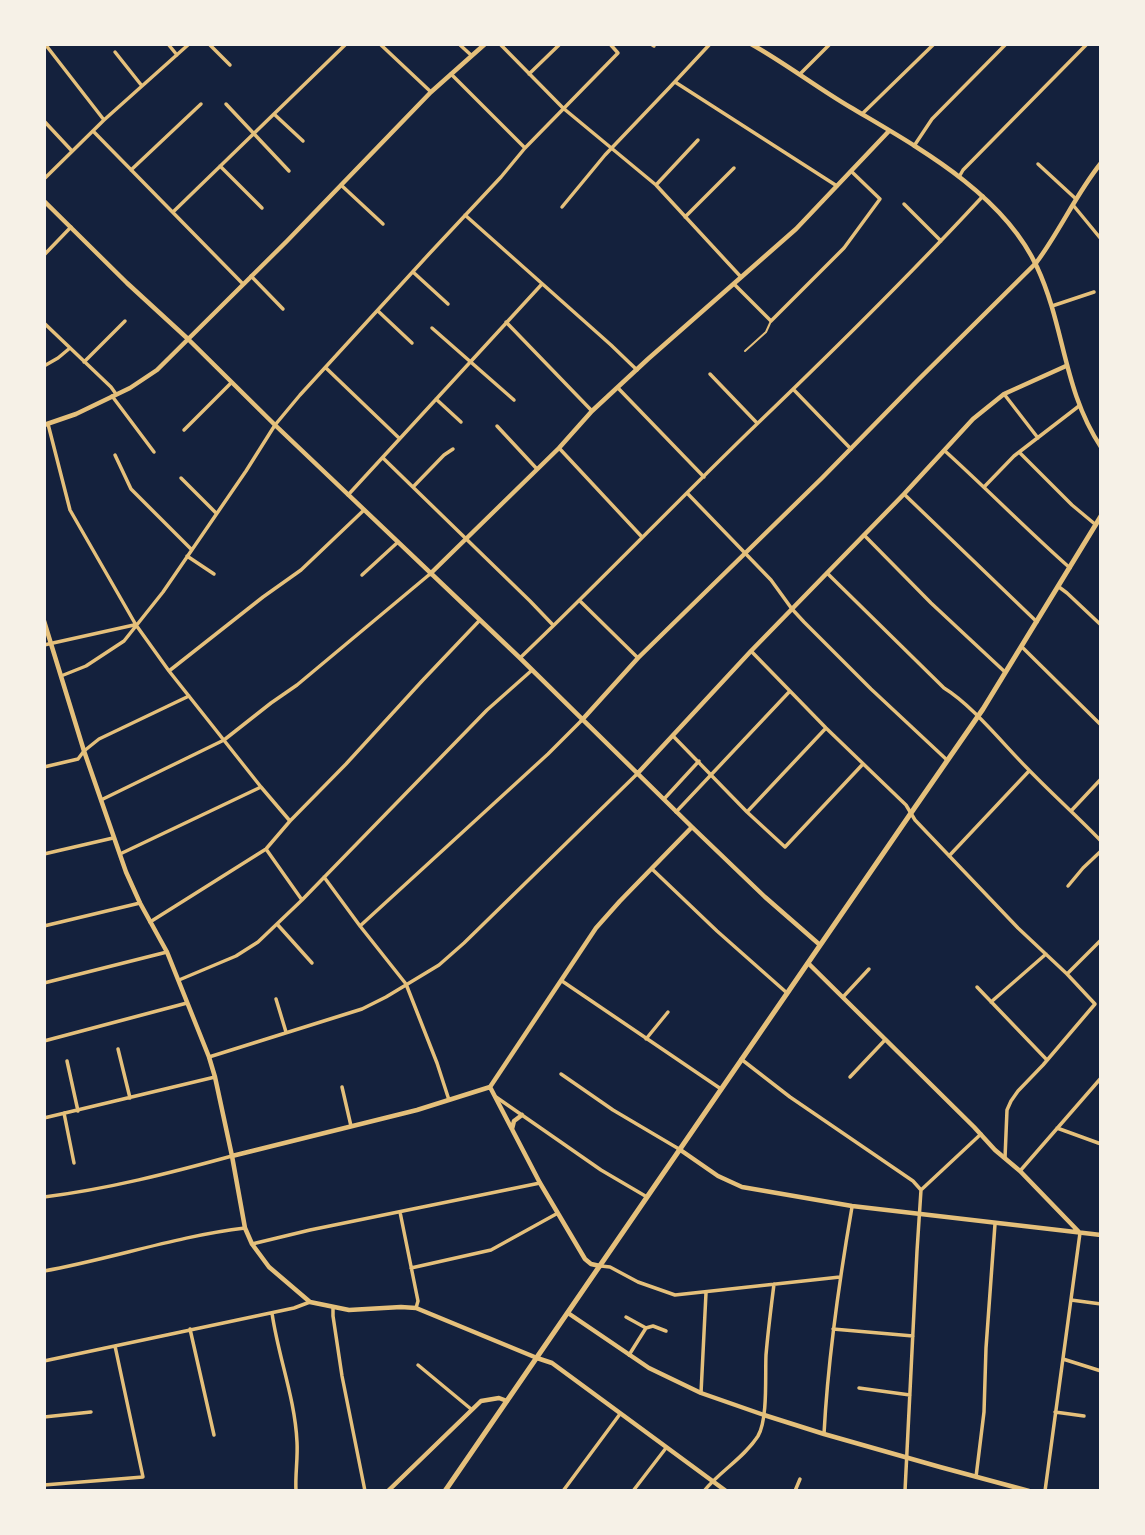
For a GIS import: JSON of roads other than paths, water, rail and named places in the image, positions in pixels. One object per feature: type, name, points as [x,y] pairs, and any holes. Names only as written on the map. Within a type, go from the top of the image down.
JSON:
[{"type":"main road","points":[[445,1491],[977,717],[1101,516]]},
{"type":"street","points":[[45,44],[104,120]]},
{"type":"street","points":[[168,44],[177,55]]},
{"type":"street","points":[[44,179],[104,120],[189,44]]},
{"type":"street","points":[[209,44],[230,65]]},
{"type":"street","points":[[173,212],[346,44]]},
{"type":"street","points":[[380,44],[431,92]]},
{"type":"street","points":[[459,44],[471,55]]},
{"type":"street","points":[[290,821],[169,671],[136,625],[70,510],[46,424],[68,417],[151,375],[431,92],[485,44]]},
{"type":"street","points":[[499,44],[563,108],[656,185],[741,278]]},
{"type":"street","points":[[529,74],[560,44]]},
{"type":"street","points":[[61,676],[86,666],[124,641],[163,592],[275,425],[525,148],[618,53],[610,44]]},
{"type":"street","points":[[562,207],[611,148],[710,44]]},
{"type":"street","points":[[752,44],[959,177],[1002,215],[1021,238],[1035,263],[1052,306],[1066,366],[1079,406],[1101,446],[1101,453]]},
{"type":"street","points":[[800,74],[830,44]]},
{"type":"street","points":[[862,114],[934,44]]},
{"type":"street","points":[[913,147],[932,119],[1006,44]]},
{"type":"street","points":[[959,177],[1087,44]]},
{"type":"street","points":[[115,52],[142,86]]},
{"type":"street","points":[[451,74],[525,148]]},
{"type":"street","points":[[675,82],[837,186]]},
{"type":"street","points":[[131,170],[201,103]]},
{"type":"street","points":[[226,104],[289,171]]},
{"type":"street","points":[[274,114],[303,141]]},
{"type":"street","points":[[44,121],[72,151]]},
{"type":"street","points":[[93,131],[243,284]]},
{"type":"street","points":[[101,800],[224,740],[297,685],[430,574],[559,448],[593,411],[796,229],[889,131]]},
{"type":"street","points":[[656,185],[698,140]]},
{"type":"street","points":[[360,926],[548,754],[638,658],[1035,263],[1101,163]]},
{"type":"street","points":[[1038,164],[1076,199]]},
{"type":"street","points":[[220,166],[262,208]]},
{"type":"street","points":[[685,217],[734,168]]},
{"type":"street","points":[[734,284],[771,321],[844,248],[880,200],[852,172]]},
{"type":"street","points":[[341,185],[383,224]]},
{"type":"street","points":[[520,658],[793,390],[983,196]]},
{"type":"street","points":[[44,201],[127,284],[188,339],[520,658],[676,812],[820,946]]},
{"type":"street","points":[[904,204],[941,241]]},
{"type":"street","points":[[1073,205],[1101,239]]},
{"type":"street","points":[[465,215],[637,370]]},
{"type":"street","points":[[44,255],[71,228]]},
{"type":"street","points":[[413,272],[448,304]]},
{"type":"street","points":[[251,276],[283,309]]},
{"type":"street","points":[[348,495],[542,284]]},
{"type":"street","points":[[1052,306],[1094,292]]},
{"type":"street","points":[[378,311],[412,343]]},
{"type":"street","points":[[85,362],[125,321]]},
{"type":"street","points":[[506,322],[593,411]]},
{"type":"street","points":[[44,323],[111,387],[154,452]]},
{"type":"street","points":[[432,328],[514,400]]},
{"type":"street","points":[[44,366],[70,348]]},
{"type":"street","points":[[209,1057],[362,1009],[439,965],[637,774],[973,419],[1004,394],[1066,366]]},
{"type":"street","points":[[326,368],[399,438]]},
{"type":"street","points":[[710,374],[758,423]]},
{"type":"street","points":[[184,430],[231,383]]},
{"type":"street","points":[[618,388],[704,477]]},
{"type":"street","points":[[793,390],[851,449]]},
{"type":"street","points":[[1004,394],[1038,438]]},
{"type":"street","points":[[436,399],[461,422]]},
{"type":"street","points":[[984,486],[1019,452],[1079,406]]},
{"type":"street","points":[[497,426],[537,468]]},
{"type":"street","points":[[559,448],[642,537]]},
{"type":"street","points":[[413,487],[453,449]]},
{"type":"street","points":[[945,451],[1070,568]]},
{"type":"street","points":[[1019,452],[1096,525]]},
{"type":"street","points":[[115,455],[131,489],[191,549]]},
{"type":"street","points":[[383,457],[554,626]]},
{"type":"street","points":[[181,478],[216,513]]},
{"type":"street","points":[[688,494],[771,580],[792,609],[947,760]]},
{"type":"street","points":[[904,494],[1037,622]]},
{"type":"street","points":[[169,671],[301,570],[364,510]]},
{"type":"street","points":[[864,535],[1005,672]]},
{"type":"street","points":[[362,575],[398,542]]},
{"type":"street","points":[[187,556],[214,575]]},
{"type":"street","points":[[827,573],[1101,841]]},
{"type":"street","points":[[1058,586],[1101,625]]},
{"type":"street","points":[[580,601],[638,658]]},
{"type":"street","points":[[44,621],[119,854],[140,903],[167,952],[209,1057],[233,1156],[245,1228],[252,1244],[269,1267],[310,1302],[349,1310],[416,1308],[552,1363],[726,1491]]},
{"type":"street","points":[[150,922],[266,849],[479,621]]},
{"type":"street","points":[[44,645],[136,625]]},
{"type":"street","points":[[1022,647],[1101,725]]},
{"type":"street","points":[[751,651],[906,805],[915,820],[949,856],[1095,1004],[1018,1091],[1007,1110],[1005,1158]]},
{"type":"street","points":[[179,980],[236,956],[258,942],[487,710],[531,671]]},
{"type":"street","points":[[676,812],[790,691]]},
{"type":"street","points":[[44,767],[78,759],[99,739],[189,696]]},
{"type":"street","points":[[747,812],[826,728]]},
{"type":"street","points":[[673,736],[785,847],[863,764]]},
{"type":"street","points":[[664,799],[699,761]]},
{"type":"street","points":[[949,856],[1029,771]]},
{"type":"street","points":[[1071,811],[1101,779]]},
{"type":"street","points":[[119,854],[261,787]]},
{"type":"street","points":[[44,1196],[152,1178],[490,1087],[596,929],[692,827]]},
{"type":"street","points":[[44,854],[113,838]]},
{"type":"street","points":[[266,849],[302,900]]},
{"type":"street","points":[[1068,886],[1101,852]]},
{"type":"street","points":[[652,869],[787,993]]},
{"type":"street","points":[[324,877],[406,984],[449,1100]]},
{"type":"street","points":[[44,926],[140,903]]},
{"type":"street","points":[[277,924],[312,963]]},
{"type":"street","points":[[1067,974],[1101,940]]},
{"type":"street","points":[[44,983],[167,952]]},
{"type":"street","points":[[991,1002],[1046,954]]},
{"type":"street","points":[[808,963],[1080,1232]]},
{"type":"street","points":[[843,997],[869,969]]},
{"type":"street","points":[[562,981],[721,1089]]},
{"type":"street","points":[[977,987],[1047,1060]]},
{"type":"street","points":[[276,999],[286,1032]]},
{"type":"street","points":[[44,1041],[187,1003]]},
{"type":"street","points":[[646,1040],[668,1013]]},
{"type":"street","points":[[850,1077],[885,1040]]},
{"type":"street","points":[[118,1049],[130,1098]]},
{"type":"street","points":[[741,1059],[790,1097],[913,1181],[921,1190]]},
{"type":"street","points":[[67,1061],[78,1111]]},
{"type":"street","points":[[561,1074],[718,1176],[742,1187],[852,1206],[1101,1235]]},
{"type":"street","points":[[44,1118],[215,1077]]},
{"type":"street","points":[[1020,1171],[1101,1078]]},
{"type":"street","points":[[342,1087],[351,1126]]},
{"type":"street","points":[[490,1087],[540,1183],[585,1259],[592,1264],[610,1266],[638,1282],[675,1295],[840,1277]]},
{"type":"street","points":[[494,1096],[601,1170],[647,1197]]},
{"type":"street","points":[[64,1114],[74,1163]]},
{"type":"street","points":[[512,1130],[514,1121],[522,1115]]},
{"type":"street","points":[[1057,1128],[1101,1144]]},
{"type":"street","points":[[905,1491],[921,1190],[981,1134]]},
{"type":"street","points":[[252,1244],[540,1183]]},
{"type":"street","points":[[824,1434],[827,1377],[852,1206]]},
{"type":"street","points":[[400,1212],[418,1301],[416,1308]]},
{"type":"street","points":[[411,1268],[491,1250],[558,1213]]},
{"type":"street","points":[[976,1477],[984,1412],[995,1224]]},
{"type":"street","points":[[44,1271],[215,1232],[245,1228]]},
{"type":"street","points":[[1045,1491],[1080,1232]]},
{"type":"street","points":[[704,1491],[760,1432],[764,1415],[766,1353],[774,1284]]},
{"type":"street","points":[[701,1393],[706,1293]]},
{"type":"street","points":[[1071,1300],[1101,1304]]},
{"type":"street","points":[[44,1361],[294,1308],[310,1302]]},
{"type":"street","points":[[333,1308],[342,1376],[365,1491]]},
{"type":"street","points":[[272,1312],[298,1444],[296,1491]]},
{"type":"street","points":[[568,1313],[649,1368],[701,1393],[824,1434],[1029,1491]]},
{"type":"street","points":[[626,1317],[646,1328]]},
{"type":"street","points":[[629,1355],[646,1328],[653,1326],[666,1331]]},
{"type":"street","points":[[190,1329],[214,1435]]},
{"type":"street","points":[[833,1329],[913,1336]]},
{"type":"street","points":[[44,1485],[143,1477],[115,1346]]},
{"type":"street","points":[[1063,1359],[1101,1371]]},
{"type":"street","points":[[418,1365],[471,1409]]},
{"type":"street","points":[[859,1388],[910,1395]]},
{"type":"street","points":[[388,1491],[481,1401],[499,1398],[507,1401]]},
{"type":"street","points":[[44,1417],[91,1412]]},
{"type":"street","points":[[1055,1412],[1084,1416]]},
{"type":"street","points":[[563,1491],[620,1414]]},
{"type":"street","points":[[633,1491],[666,1448]]},
{"type":"street","points":[[795,1491],[800,1479]]},
{"type":"lane","points":[[744,351],[766,332],[771,321]]}]
